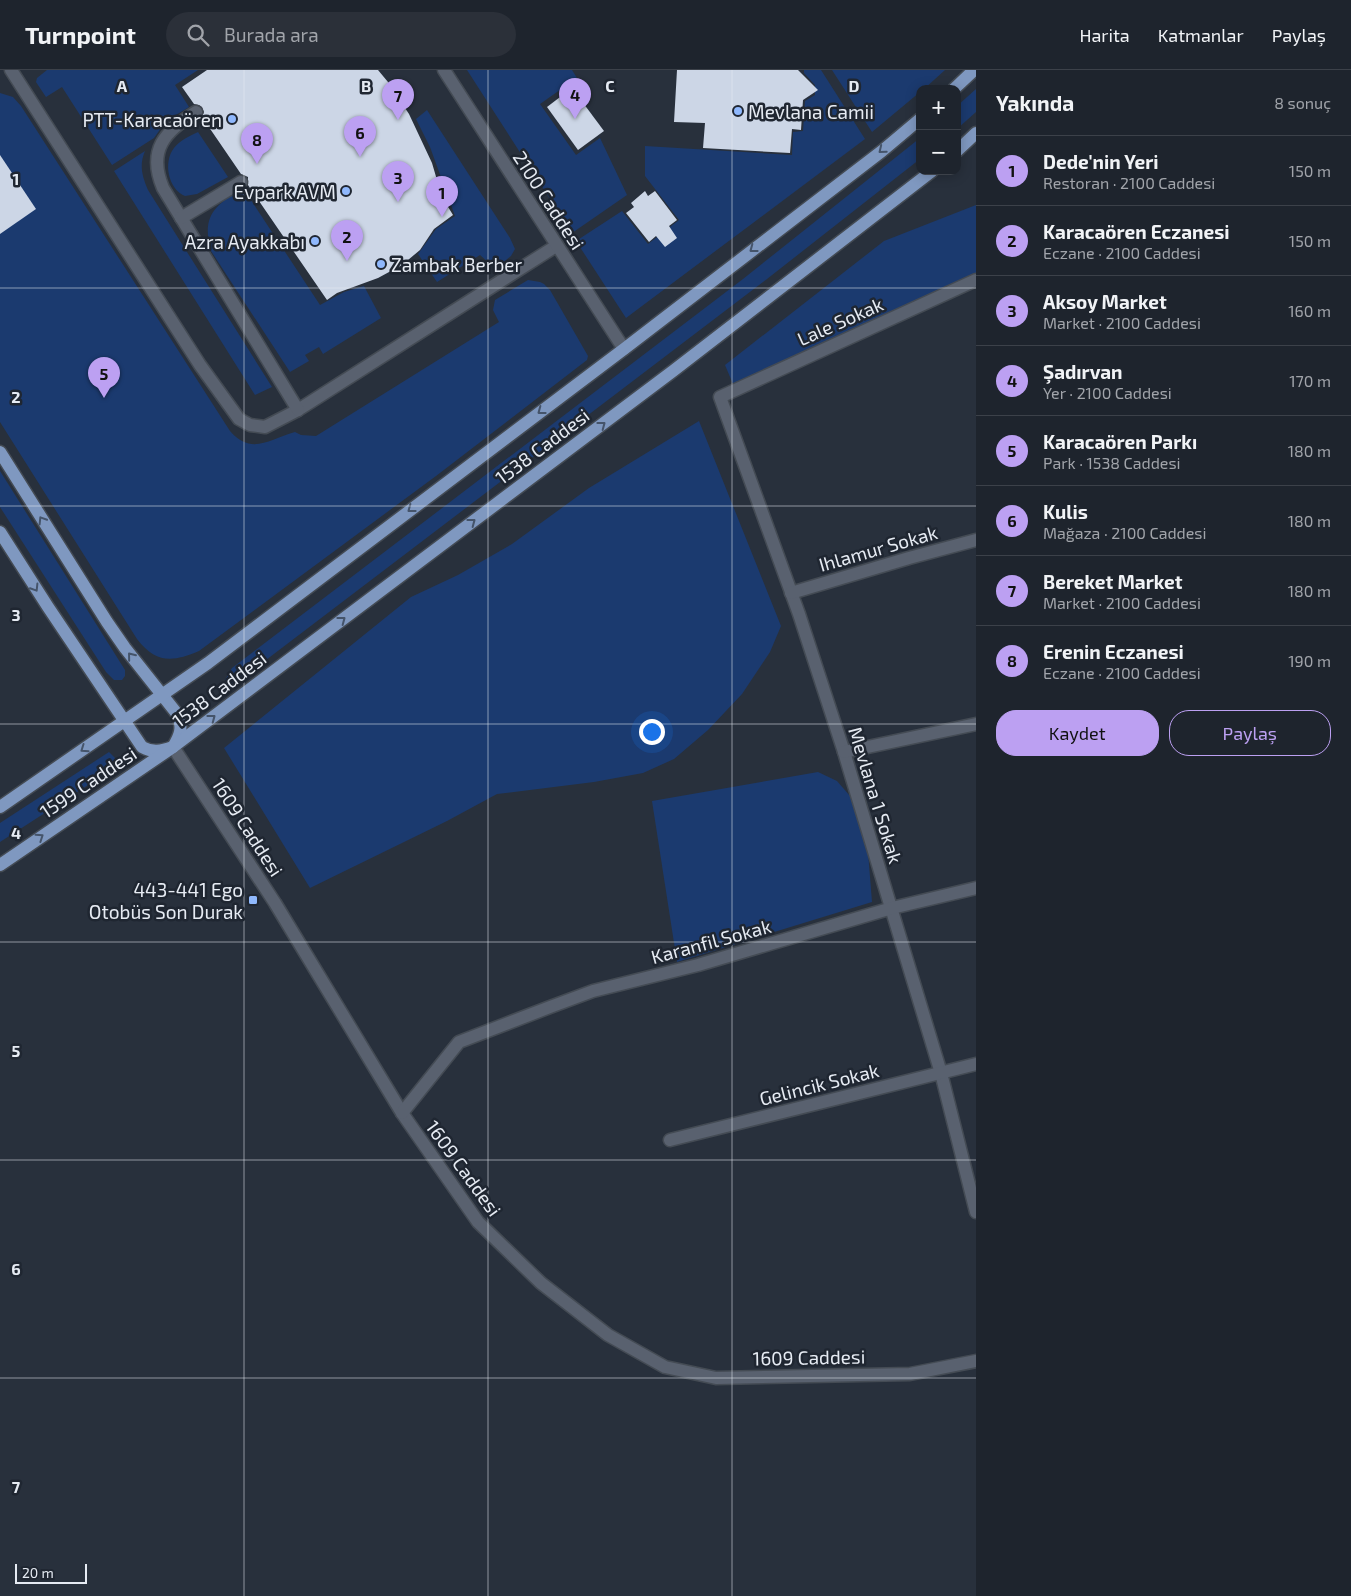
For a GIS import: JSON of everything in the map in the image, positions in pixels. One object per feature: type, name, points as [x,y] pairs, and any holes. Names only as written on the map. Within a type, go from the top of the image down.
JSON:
[{"type":"main road","points":[[958,85],[974,70]]},
{"type":"main road","name":"1538 Caddesi","points":[[123,720],[208,662],[624,349],[882,151],[916,122]]},
{"type":"main road","points":[[961,146],[976,133]]},
{"type":"main road","name":"1538 Caddesi","points":[[0,532],[48,608],[137,741],[142,747],[157,752],[173,747],[673,371],[927,175]]},
{"type":"main road","name":"1538 Caddesi","points":[[0,452],[107,622],[180,720],[181,733],[173,747]]},
{"type":"main road","name":"1599 Caddesi","points":[[0,807],[123,720]]},
{"type":"main road","name":"1599 Caddesi","points":[[0,865],[173,747]]},
{"type":"street","points":[[11,70],[200,365],[239,419],[250,425],[265,427],[298,410],[556,246]]},
{"type":"street","name":"2100 Caddesi","points":[[444,70],[624,349]]},
{"type":"street","points":[[196,112],[179,123],[165,137],[160,146],[156,164],[162,188],[298,410]]},
{"type":"street","points":[[181,218],[240,182]]},
{"type":"street","name":"Lale Sokak","points":[[720,397],[976,280]]},
{"type":"street","name":"Mevlana 1 Sokak","points":[[720,397],[799,614],[844,752],[941,1073],[976,1212]]},
{"type":"street","name":"Ihlamur Sokak","points":[[791,593],[976,540]]},
{"type":"street","points":[[844,752],[976,724]]},
{"type":"street","name":"1609 Caddesi","points":[[173,747],[275,903],[402,1113],[478,1222],[541,1284],[608,1335],[665,1367],[716,1378],[910,1374],[976,1361]]},
{"type":"street","name":"Karanfil Sokak","points":[[402,1113],[459,1042],[593,991],[698,965],[892,908],[976,888]]},
{"type":"street","name":"Gelincik Sokak","points":[[670,1140],[976,1064]]},
{"type":"shaded area","points":[[47,70],[198,70],[175,85],[189,107],[166,121],[154,138],[112,165],[62,87],[46,97],[36,82],[37,78]]},
{"type":"shaded area","points":[[467,70],[572,70],[577,78],[540,104],[576,155],[600,138],[627,195],[572,233]]},
{"type":"shaded area","points":[[804,70],[821,70],[865,139],[626,318],[576,241],[622,211],[648,244],[679,220],[645,176],[645,146],[792,155],[793,132],[803,131],[805,101],[815,95],[815,85],[804,73]]},
{"type":"shaded area","points":[[832,70],[945,70],[928,85],[916,85],[916,95],[872,132]]},
{"type":"shaded area","points":[[976,89],[976,112],[961,125],[961,102]]},
{"type":"shaded area","points":[[0,93],[13,97],[21,106],[230,431],[238,439],[246,443],[261,444],[295,432],[301,435],[316,436],[499,322],[493,310],[495,300],[528,280],[540,282],[550,290],[588,356],[587,360],[436,476],[199,651],[173,659],[158,657],[144,647],[137,639],[0,422]]},
{"type":"shaded area","points":[[427,110],[510,238],[515,249],[511,256],[500,265],[490,264],[480,255],[437,282],[418,254],[436,229],[455,216],[430,147],[416,119]]},
{"type":"shaded area","points":[[198,132],[228,177],[197,194],[185,196],[179,193],[171,181],[168,167],[169,160],[176,145]]},
{"type":"shaded area","points":[[916,141],[916,162],[767,279],[266,660],[232,684],[225,680],[232,668],[743,279]]},
{"type":"shaded area","points":[[145,151],[142,170],[148,190],[272,387],[255,395],[114,171]]},
{"type":"shaded area","points":[[243,188],[320,305],[344,292],[364,286],[381,318],[323,354],[319,347],[305,355],[309,361],[290,372],[211,251],[208,239],[209,220],[218,206]]},
{"type":"shaded area","points":[[976,205],[976,275],[733,384],[725,365],[884,241]]},
{"type":"shaded area","points":[[699,421],[781,626],[770,652],[742,694],[708,730],[674,759],[643,773],[594,782],[497,794],[447,821],[310,888],[224,748],[411,597],[458,575],[512,544],[589,488]]},
{"type":"shaded area","points":[[0,471],[125,670],[125,676],[122,680],[114,680],[106,672],[0,507]]},
{"type":"shaded area","points":[[109,752],[119,765],[0,842],[0,823]]},
{"type":"shaded area","points":[[818,772],[837,781],[850,796],[868,852],[872,902],[677,962],[652,801]]},
{"type":"building","name":"Evpark AVM","points":[[207,70],[378,70],[409,114],[432,163],[442,197],[453,215],[434,229],[420,250],[402,265],[378,278],[337,293],[327,300],[248,185],[248,177],[241,174],[202,117],[204,112],[202,107],[194,104],[182,87]]},
{"type":"building","name":"Mevlana Camii","points":[[677,70],[798,70],[818,90],[803,100],[801,130],[792,129],[790,153],[703,148],[705,123],[674,122]]},
{"type":"building","points":[[572,88],[604,131],[578,150],[547,107]]},
{"type":"building","points":[[0,155],[36,209],[0,234]]},
{"type":"building","points":[[645,191],[648,196],[655,191],[677,220],[669,226],[677,238],[665,247],[656,236],[649,242],[626,213],[634,207],[631,203]]},
{"type":"place","name":"Mevlana Camii","points":[[738,111]]},
{"type":"place","name":"PTT-Karacaören","points":[[232,119]]},
{"type":"place","name":"Şadırvan","points":[[575,119]]},
{"type":"place","name":"Bereket Market","points":[[398,120]]},
{"type":"place","name":"Kulis","points":[[360,157]]},
{"type":"place","name":"Erenin Eczanesi","points":[[257,164]]},
{"type":"place","name":"Evpark AVM","points":[[346,191]]},
{"type":"place","name":"Aksoy Market","points":[[398,202]]},
{"type":"place","name":"Dede'nin Yeri","points":[[442,217]]},
{"type":"place","name":"Azra Ayakkabı","points":[[315,241]]},
{"type":"place","name":"Karacaören Eczanesi","points":[[347,261]]},
{"type":"place","name":"Zambak Berber","points":[[381,264]]},
{"type":"place","name":"Karacaören Parkı","points":[[104,398]]},
{"type":"place","name":"443-441 Ego Otobüs Son Durak","points":[[253,900]]}]
